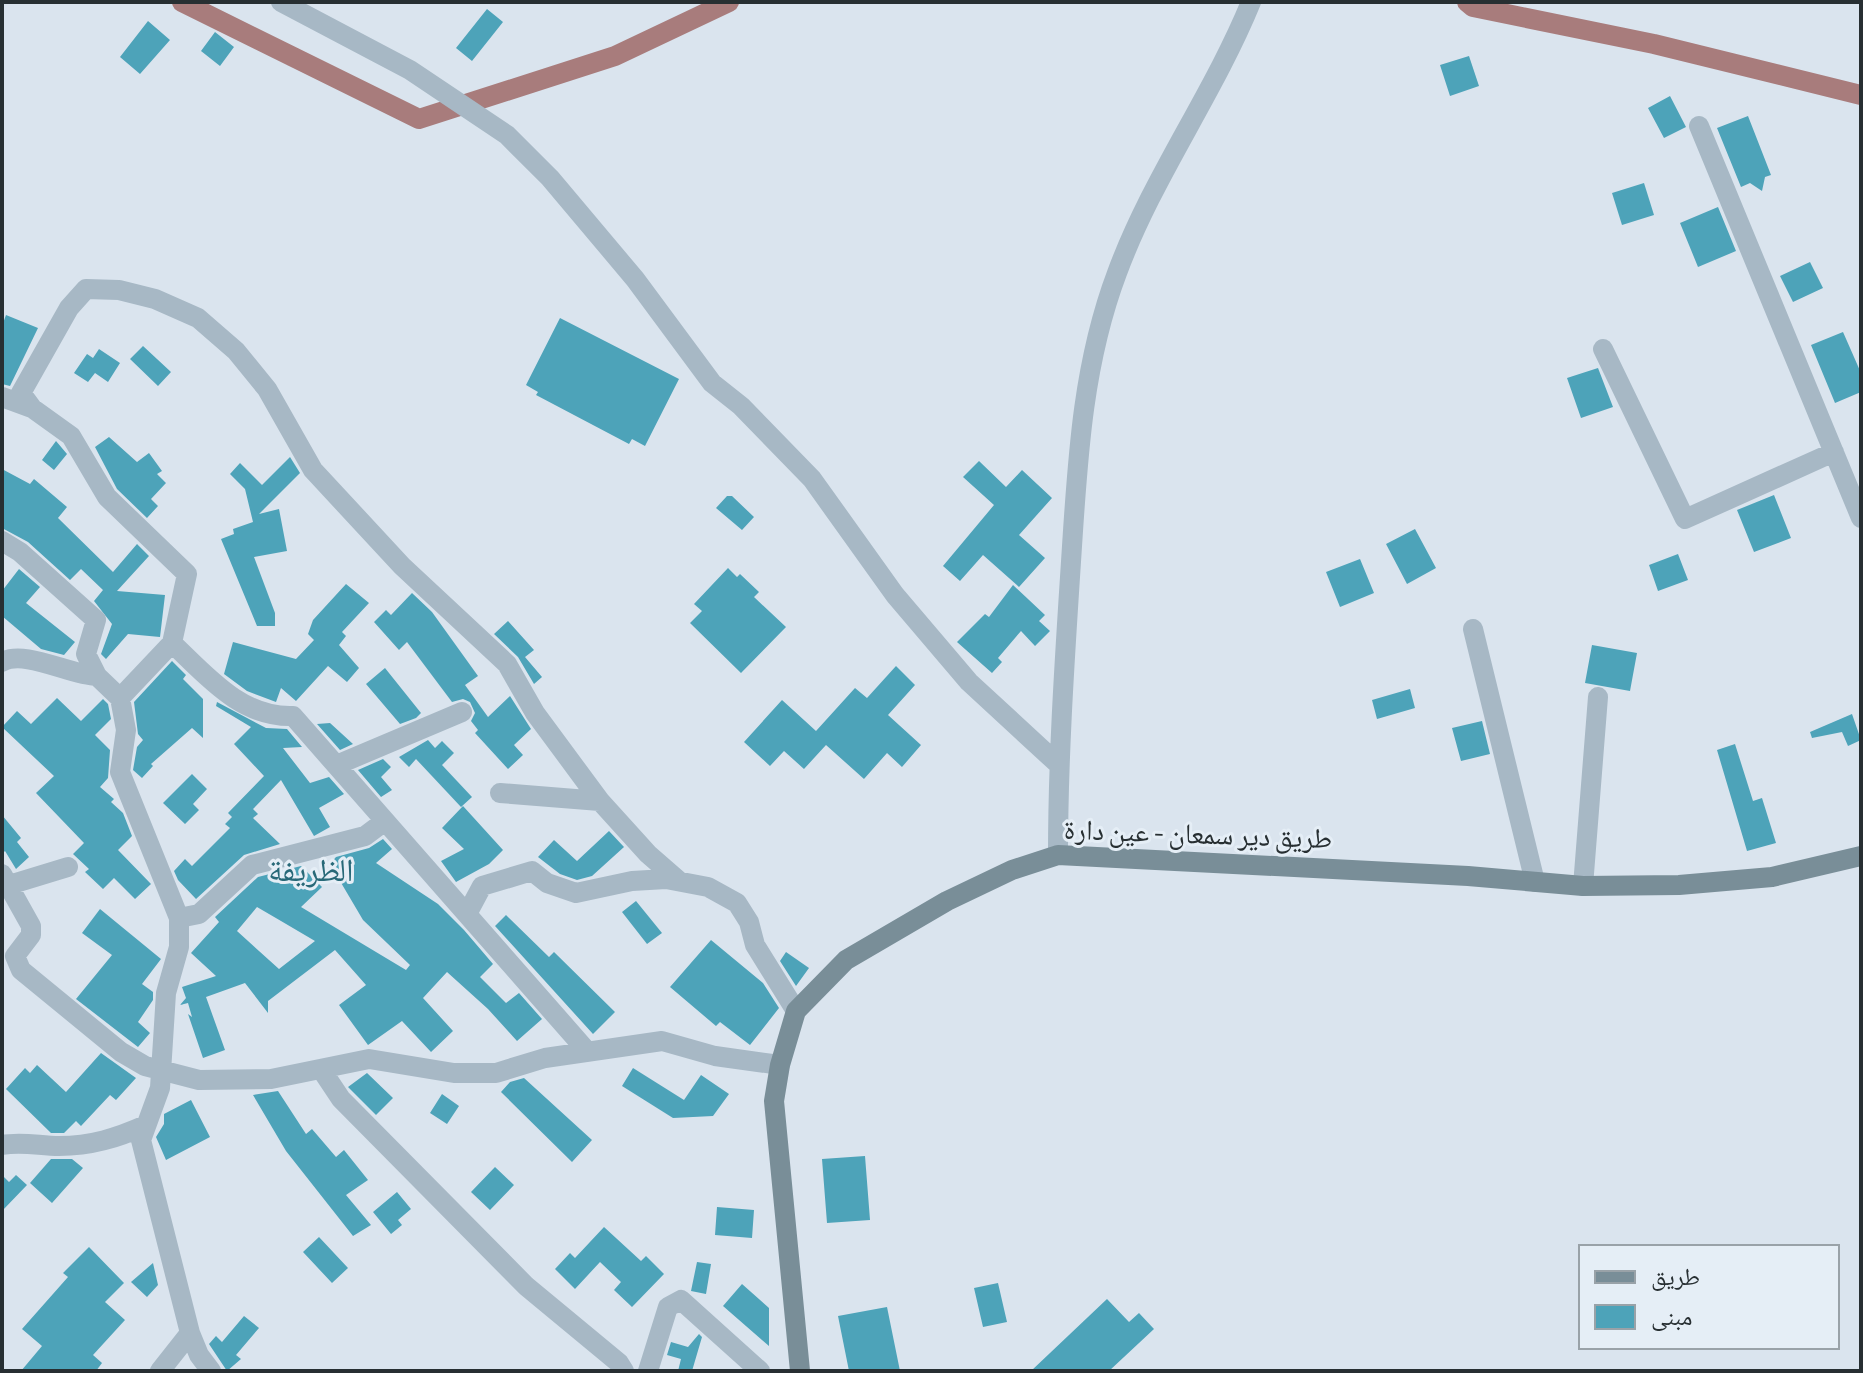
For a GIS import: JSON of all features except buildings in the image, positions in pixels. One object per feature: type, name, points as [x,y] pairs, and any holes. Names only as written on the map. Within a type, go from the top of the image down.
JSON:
[{"type":"main road","name":"طريق دير سمعان - عين دارة","points":[[800,1371],[774,1101],[780,1065],[796,1011],[846,960],[947,901],[1012,870],[1058,855],[1153,857],[1583,886],[1679,885],[1772,877],[1861,856]]},
{"type":"street","points":[[281,2],[410,70],[507,135],[550,178],[635,279],[712,383],[741,406],[812,479],[895,595],[969,682],[1058,764]]},
{"type":"street","points":[[1058,855],[1058,764],[1081,419],[1101,320],[1137,226],[1251,2]]},
{"type":"street","points":[[1699,126],[1861,518]]},
{"type":"street","points":[[32,408],[21,393],[69,308],[86,289],[119,290],[155,299],[198,318],[236,351],[267,389],[313,470],[402,566],[507,664],[535,713],[600,801],[648,854],[679,881]]},
{"type":"street","points":[[1603,349],[1685,519],[1834,452]]},
{"type":"street","points":[[2,397],[32,408],[71,436],[107,497],[187,574],[172,643],[120,698]]},
{"type":"street","points":[[2,541],[20,552],[96,620],[86,654],[97,676],[120,698],[126,730],[120,772],[179,918],[179,947],[166,993],[168,1013],[160,1088],[141,1140],[190,1333],[199,1355],[211,1371]]},
{"type":"street","points":[[1473,629],[1535,882]]},
{"type":"street","points":[[172,643],[229,697],[273,717],[293,716],[339,764],[385,821],[586,1050]]},
{"type":"street","points":[[2,662],[11,657],[22,658],[81,676],[97,676]]},
{"type":"street","points":[[1583,886],[1598,697]]},
{"type":"street","points":[[339,764],[462,712]]},
{"type":"street","points":[[500,793],[600,801]]},
{"type":"street","points":[[179,918],[199,914],[252,865],[365,836],[385,821]]},
{"type":"street","points":[[68,867],[6,879],[31,926],[31,935],[15,956],[12,970],[100,1037],[160,1072],[199,1080],[271,1079],[369,1059],[454,1073],[496,1073],[586,1050],[662,1041],[715,1056],[780,1065]]},
{"type":"street","points":[[467,914],[482,886],[532,871],[547,883],[576,893],[632,881],[679,881],[708,887],[737,903],[755,945],[796,1011]]},
{"type":"street","points":[[321,1069],[341,1099],[526,1286],[619,1363],[624,1371]]},
{"type":"street","points":[[2,1145],[15,1142],[60,1146],[109,1141],[146,1125]]},
{"type":"street","points":[[648,1371],[668,1307],[681,1300],[760,1371]]},
{"type":"street","points":[[160,1371],[190,1333]]},
{"type":"waterway","points":[[182,2],[419,119],[615,56],[729,2]]},
{"type":"waterway","points":[[1467,2],[1473,7],[1654,44],[1861,95]]},
{"type":"district","name":"الظريفة","points":[[311,871]]}]
